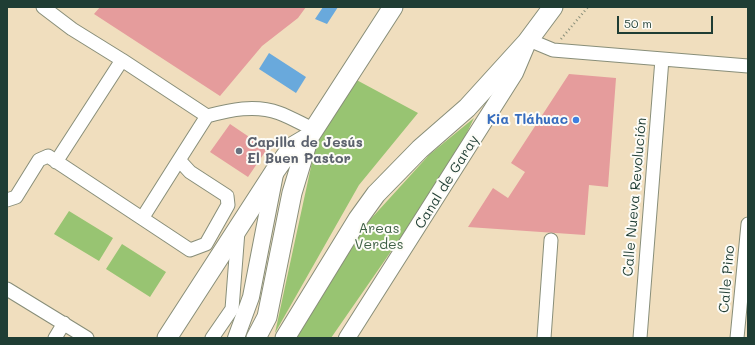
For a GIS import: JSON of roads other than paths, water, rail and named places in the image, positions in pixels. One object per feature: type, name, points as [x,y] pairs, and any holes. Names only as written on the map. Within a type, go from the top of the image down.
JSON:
[{"type":"highway","points":[[258,334],[270,304],[292,192],[311,133],[393,7]]},
{"type":"highway","points":[[285,338],[358,219],[376,194],[420,149],[467,108],[528,41],[553,7]]},
{"type":"highway","points":[[167,338],[275,171],[292,147],[311,133]]},
{"type":"main road","name":"Canal de Garay","points":[[347,338],[515,73],[528,41]]},
{"type":"main road","points":[[236,338],[251,297],[275,171]]},
{"type":"street","points":[[43,7],[72,29],[208,116]]},
{"type":"street","points":[[528,41],[553,50],[748,66]]},
{"type":"street","name":"Calle Nueva Revolución","points":[[640,338],[662,59]]},
{"type":"street","points":[[56,162],[122,60]]},
{"type":"street","points":[[143,218],[208,116],[232,110],[254,108],[278,112],[311,133]]},
{"type":"street","points":[[7,200],[16,197],[39,160],[48,156],[190,250],[206,244],[228,205],[227,196],[190,172],[179,160]]},
{"type":"street","name":"Calle Pino","points":[[737,338],[748,224]]},
{"type":"street","points":[[212,338],[232,310],[239,227]]},
{"type":"street","points":[[544,338],[551,240]]},
{"type":"street","points":[[7,289],[87,338]]},
{"type":"street","points":[[55,338],[64,323]]},
{"type":"water","points":[[323,7],[338,7],[327,24],[315,19]]},
{"type":"water","points":[[269,53],[306,77],[296,93],[259,69]]},
{"type":"place","name":"Kia Tláhuac","points":[[576,120]]},
{"type":"place","name":"Capilla de Jesús El Buen Pastor","points":[[239,151]]},
{"type":"park label","name":"Areas Verdes","points":[[379,238]]}]
